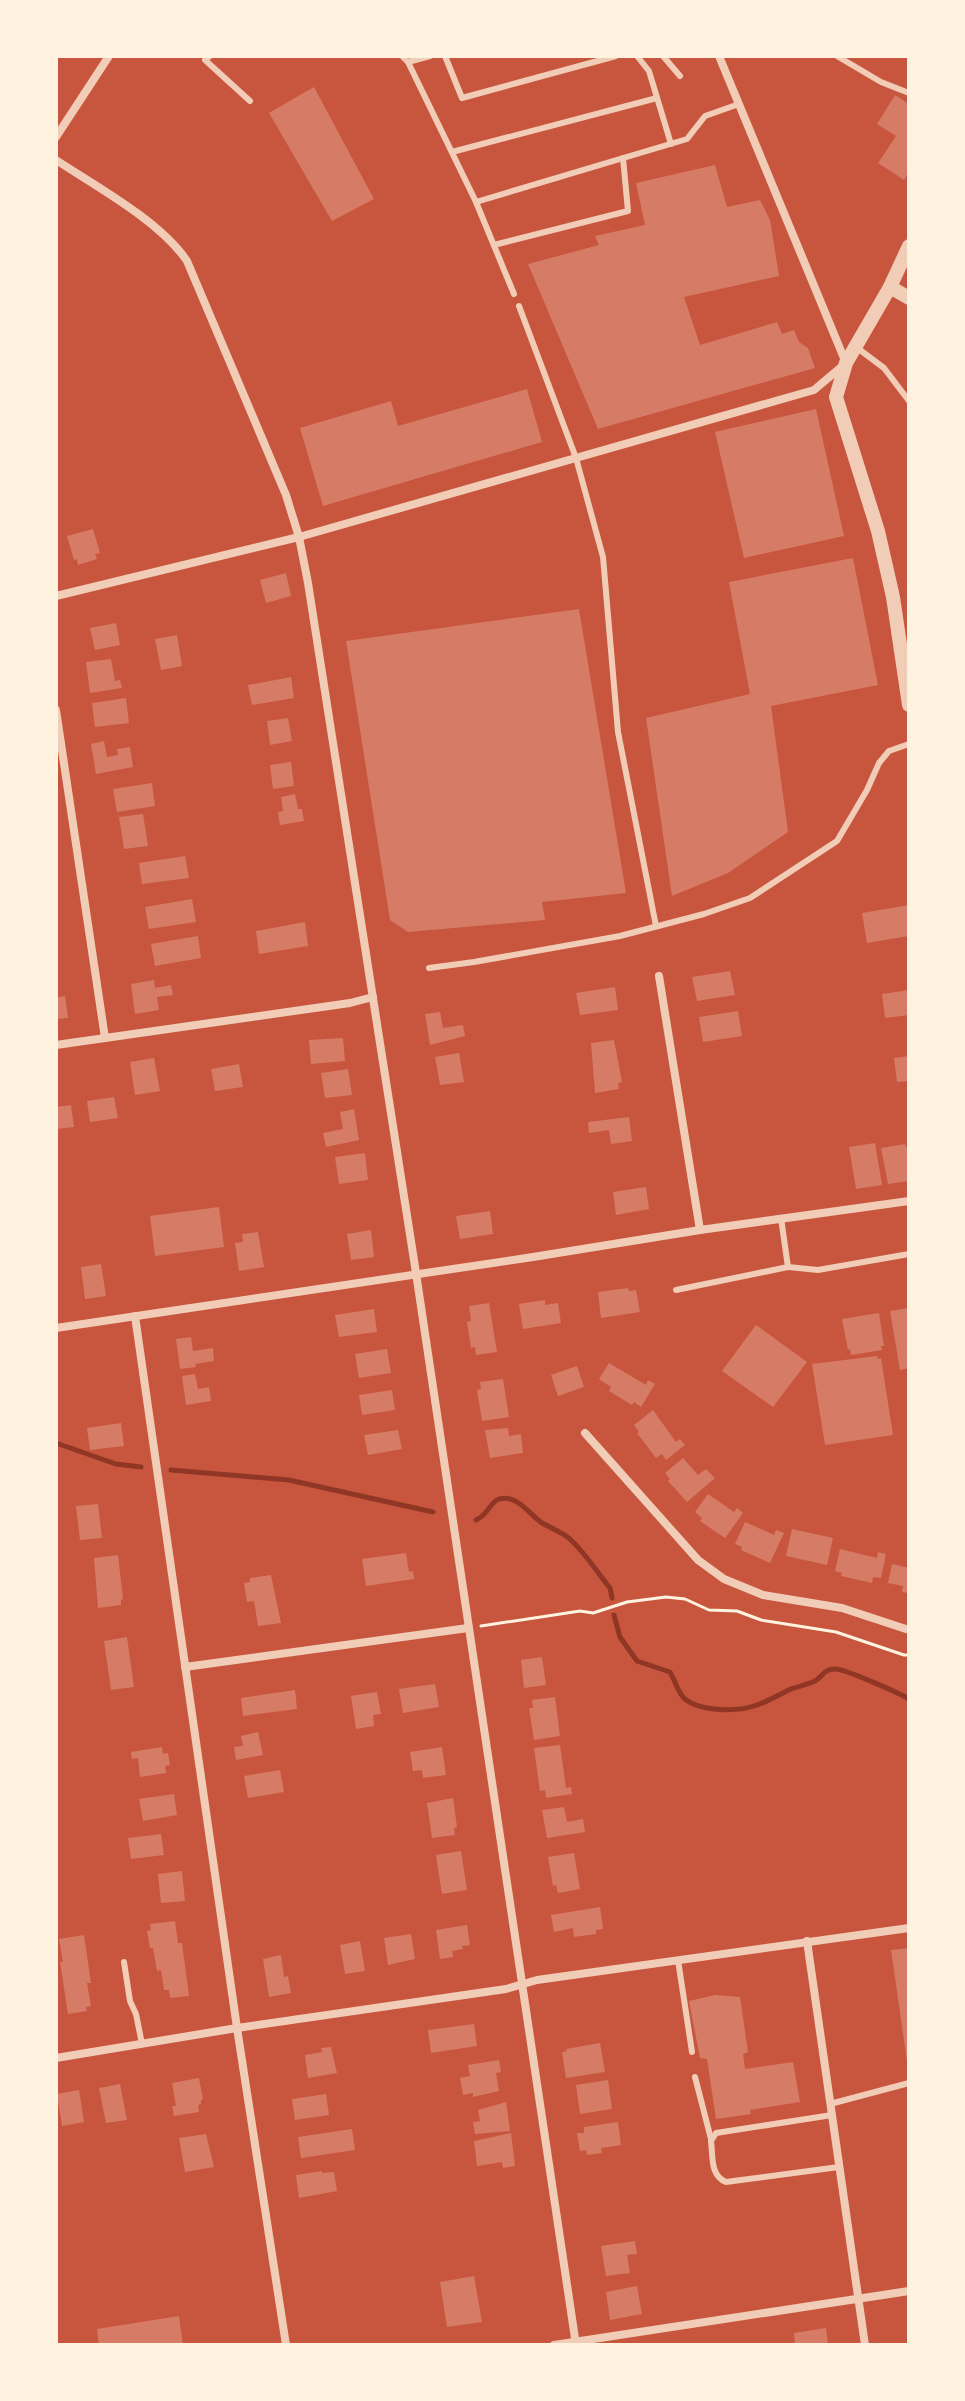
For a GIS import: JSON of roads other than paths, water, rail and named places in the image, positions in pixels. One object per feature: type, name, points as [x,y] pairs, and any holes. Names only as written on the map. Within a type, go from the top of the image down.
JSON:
[{"type":"street","points":[[56,137],[109,56]]},
{"type":"street","points":[[719,56],[846,363]]},
{"type":"street","points":[[56,160],[159,229],[187,261],[286,495],[299,537],[416,1273],[576,2343]]},
{"type":"street","points":[[909,246],[890,287],[846,363],[836,397],[878,531],[893,597],[909,705]]},
{"type":"street","points":[[890,287],[909,298]]},
{"type":"street","points":[[56,596],[299,537],[814,390],[846,363]]},
{"type":"street","points":[[56,710],[105,1038]]},
{"type":"street","points":[[659,976],[700,1230]]},
{"type":"street","points":[[56,1045],[350,1003],[373,997]]},
{"type":"street","points":[[56,1328],[909,1201]]},
{"type":"street","points":[[135,1316],[237,2028],[286,2345]]},
{"type":"street","points":[[585,1433],[698,1560],[724,1579],[763,1595],[842,1608],[909,1630]]},
{"type":"street","points":[[185,1667],[468,1628]]},
{"type":"street","points":[[56,2058],[506,1989],[537,1980],[909,1928]]},
{"type":"street","points":[[807,1941],[865,2345]]},
{"type":"street","points":[[554,2345],[909,2291]]},
{"type":"lane","points":[[210,56],[205,60],[250,101]]},
{"type":"lane","points":[[430,56],[405,59],[476,202],[514,294]]},
{"type":"lane","points":[[445,56],[462,98],[616,56]]},
{"type":"lane","points":[[637,56],[649,71],[671,144]]},
{"type":"lane","points":[[663,56],[680,76]]},
{"type":"lane","points":[[837,56],[881,82],[909,93]]},
{"type":"lane","points":[[452,152],[657,98]]},
{"type":"lane","points":[[476,202],[687,139],[705,116],[739,104]]},
{"type":"lane","points":[[494,245],[628,211],[623,158]]},
{"type":"lane","points":[[519,306],[576,458],[603,557],[618,732],[656,926]]},
{"type":"lane","points":[[856,347],[884,368],[909,401]]},
{"type":"lane","points":[[429,968],[591,941],[704,914],[750,898],[837,841],[879,763],[889,751],[909,744]]},
{"type":"lane","points":[[781,1218],[788,1267]]},
{"type":"lane","points":[[676,1290],[788,1267],[818,1270],[909,1254]]},
{"type":"lane","points":[[678,1960],[692,2052]]},
{"type":"lane","points":[[124,1962],[130,2001],[142,2044]]},
{"type":"lane","points":[[695,2077],[711,2141],[715,2173],[720,2180],[726,2182],[839,2167]]},
{"type":"lane","points":[[830,2104],[909,2083]]},
{"type":"lane","points":[[711,2141],[716,2133],[832,2115]]},
{"type":"waterway","points":[[56,1443],[116,1464],[141,1467]]},
{"type":"waterway","points":[[171,1470],[289,1480],[433,1512]]},
{"type":"waterway","points":[[476,1520],[499,1499],[517,1502],[575,1544],[610,1588],[612,1598]]},
{"type":"waterway","points":[[614,1615],[620,1637],[637,1661],[670,1672],[685,1699],[700,1706],[720,1710],[749,1707],[812,1682],[831,1669],[859,1676],[909,1699]]}]
